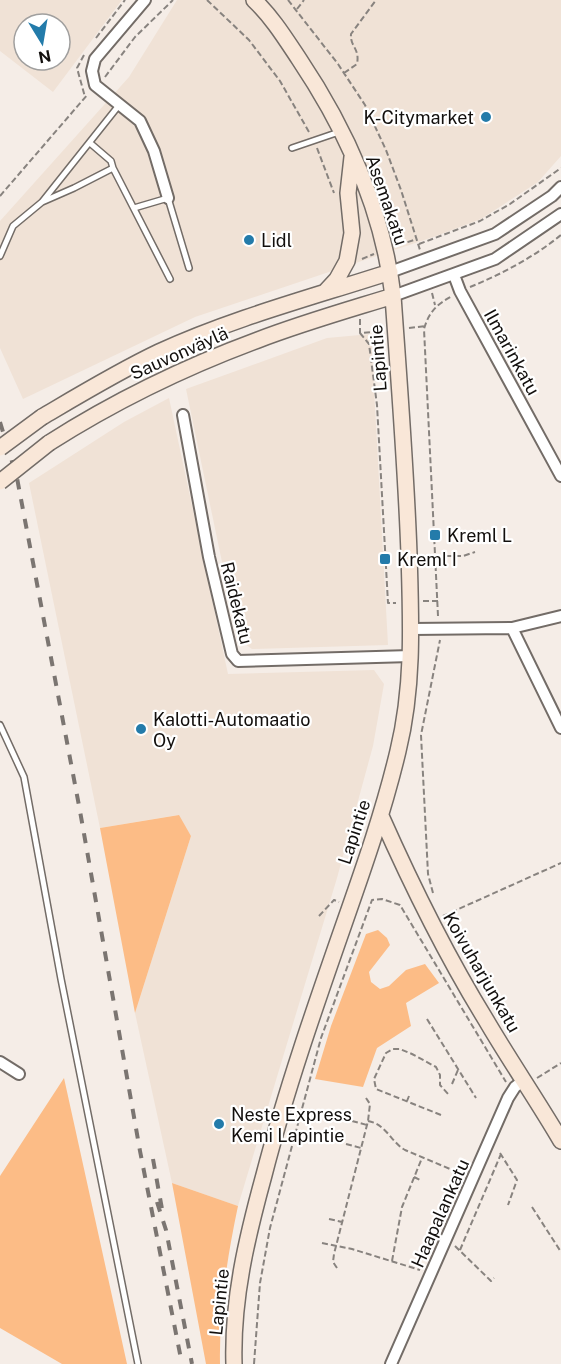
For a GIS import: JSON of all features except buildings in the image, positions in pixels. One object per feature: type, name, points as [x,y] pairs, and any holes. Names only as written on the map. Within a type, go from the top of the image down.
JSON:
[{"type":"main road","name":"Asemakatu","points":[[254,0],[270,15],[325,98],[376,216],[390,272],[393,296]]},
{"type":"main road","points":[[323,294],[337,279],[347,261],[352,234],[348,193],[352,157]]},
{"type":"main road","name":"Sauvonväylä","points":[[0,448],[42,417],[97,384],[160,352],[226,326],[390,272]]},
{"type":"main road","name":"Sauvonväylä","points":[[0,482],[49,443],[91,416],[144,388],[258,339],[393,296]]},
{"type":"main road","name":"Lapintie","points":[[234,1364],[237,1299],[246,1241],[254,1210],[300,1052],[381,816],[399,749],[407,705],[412,629],[406,487],[393,296]]},
{"type":"main road","name":"Koivuharjunkatu","points":[[381,816],[438,916],[486,1021],[532,1078],[561,1141]]},
{"type":"street","points":[[145,0],[95,59],[92,71],[95,85],[140,121],[154,151],[168,198]]},
{"type":"street","points":[[390,272],[495,234],[552,196],[561,187]]},
{"type":"street","points":[[393,296],[495,259],[561,214]]},
{"type":"street","name":"Ilmarinkatu","points":[[454,275],[460,291],[561,476]]},
{"type":"street","name":"Raidekatu","points":[[183,415],[209,557],[232,654],[238,661],[411,656]]},
{"type":"street","points":[[412,629],[512,628],[561,616]]},
{"type":"street","points":[[512,628],[561,728]]},
{"type":"street","points":[[0,1062],[19,1074]]},
{"type":"street","name":"Haapalankatu","points":[[391,1364],[512,1092],[532,1078]]},
{"type":"lane","points":[[0,256],[13,226],[42,202],[120,104]]},
{"type":"lane","points":[[292,148],[340,131]]},
{"type":"lane","points":[[90,143],[111,160],[170,279]]},
{"type":"lane","points":[[42,202],[113,168]]},
{"type":"lane","points":[[134,208],[168,198],[189,268]]},
{"type":"lane","points":[[0,725],[24,777],[63,990],[138,1364]]},
{"type":"path","points":[[0,196],[106,75],[135,37],[173,0]]},
{"type":"path","points":[[207,0],[249,40],[280,81],[314,140],[334,193]]},
{"type":"path","points":[[288,0],[344,73],[365,105],[386,150],[419,244],[480,221],[510,204],[561,168]]},
{"type":"path","points":[[344,73],[357,63],[358,54],[350,40],[351,34],[376,0]]},
{"type":"path","points":[[296,10],[303,1]]},
{"type":"path","points":[[438,619],[424,329],[428,316],[435,305],[505,271],[561,235]]},
{"type":"path","points":[[347,261],[359,260],[417,239]]},
{"type":"path","points":[[360,333],[369,344],[377,405],[388,603]]},
{"type":"path","points":[[436,556],[463,556],[475,552]]},
{"type":"path","points":[[426,601],[438,601]]},
{"type":"path","points":[[435,897],[428,874],[421,735],[440,639]]},
{"type":"path","points":[[438,916],[561,863]]},
{"type":"path","points":[[254,1364],[260,1283],[270,1228],[321,1038],[372,900]]},
{"type":"path","points":[[427,1019],[476,1098]]},
{"type":"path","points":[[441,1115],[376,1089],[374,1079],[386,1053],[393,1049],[400,1049],[436,1067],[440,1075],[440,1085],[448,1095]]},
{"type":"path","points":[[542,1086],[532,1078],[561,1063]]},
{"type":"path","points":[[452,1084],[460,1070]]},
{"type":"path","points":[[406,1101],[409,1096]]},
{"type":"path","points":[[337,1268],[333,1262],[336,1245],[368,1121],[370,1104],[366,1098]]},
{"type":"path","points":[[352,1121],[367,1125]]},
{"type":"path","points":[[368,1121],[380,1125],[399,1146],[422,1158],[473,1178]]},
{"type":"path","points":[[491,1138],[517,1180],[508,1205]]},
{"type":"path","points":[[346,1144],[361,1148]]},
{"type":"path","points":[[460,1250],[501,1154]]},
{"type":"path","points":[[392,1261],[402,1207],[422,1158]]},
{"type":"path","points":[[414,1177],[420,1180]]},
{"type":"path","points":[[402,1207],[408,1209]]},
{"type":"path","points":[[532,1207],[561,1252]]},
{"type":"path","points":[[329,1219],[342,1222]]},
{"type":"path","points":[[447,1238],[468,1256],[491,1281],[494,1278]]},
{"type":"path","points":[[322,1243],[369,1254],[431,1274]]},
{"type":"path","points":[[369,1254],[370,1249]]},
{"type":"path","points":[[482,1273],[485,1269]]},
{"type":"shaded area","points":[[0,0],[122,0],[72,67],[72,12],[12,12],[12,60],[0,51]]},
{"type":"shaded area","points":[[177,0],[561,0],[561,156],[538,182],[481,219],[195,317],[23,399],[0,348],[0,221],[129,77]]},
{"type":"shaded area","points":[[27,72],[68,72],[53,92]]},
{"type":"shaded area","points":[[371,334],[388,645],[252,649],[238,639],[186,389],[327,338]]},
{"type":"shaded area","points":[[169,398],[228,674],[374,670],[384,684],[373,746],[337,878],[238,1206],[172,1183],[135,1013],[191,836],[178,815],[100,828],[29,483],[124,422]]},
{"type":"shaded area","points":[[179,815],[191,836],[135,1013],[100,828]]},
{"type":"shaded area","points":[[378,930],[387,938],[390,945],[369,972],[371,982],[380,989],[389,986],[406,970],[425,964],[439,983],[406,1003],[411,1026],[377,1048],[363,1087],[315,1079],[331,1026],[366,934]]},
{"type":"shaded area","points":[[64,1078],[127,1364],[62,1364],[0,1328],[0,1176]]},
{"type":"shaded area","points":[[172,1183],[238,1206],[224,1284],[220,1364],[206,1364]]},
{"type":"railway","points":[[0,422],[17,478],[80,811],[140,1151],[182,1364]]},
{"type":"railway","points":[[153,1159],[162,1209]]},
{"type":"railway","points":[[157,1202],[166,1230],[192,1364]]},
{"type":"place","name":"K-Citymarket","points":[[486,117]]},
{"type":"place","name":"Lidl","points":[[249,240]]},
{"type":"place","name":"Kreml L","points":[[435,535]]},
{"type":"place","name":"Kreml I","points":[[385,559]]},
{"type":"place","name":"Kalotti-Automaatio Oy","points":[[141,729]]},
{"type":"place","name":"Neste Express Kemi Lapintie","points":[[219,1124]]}]
